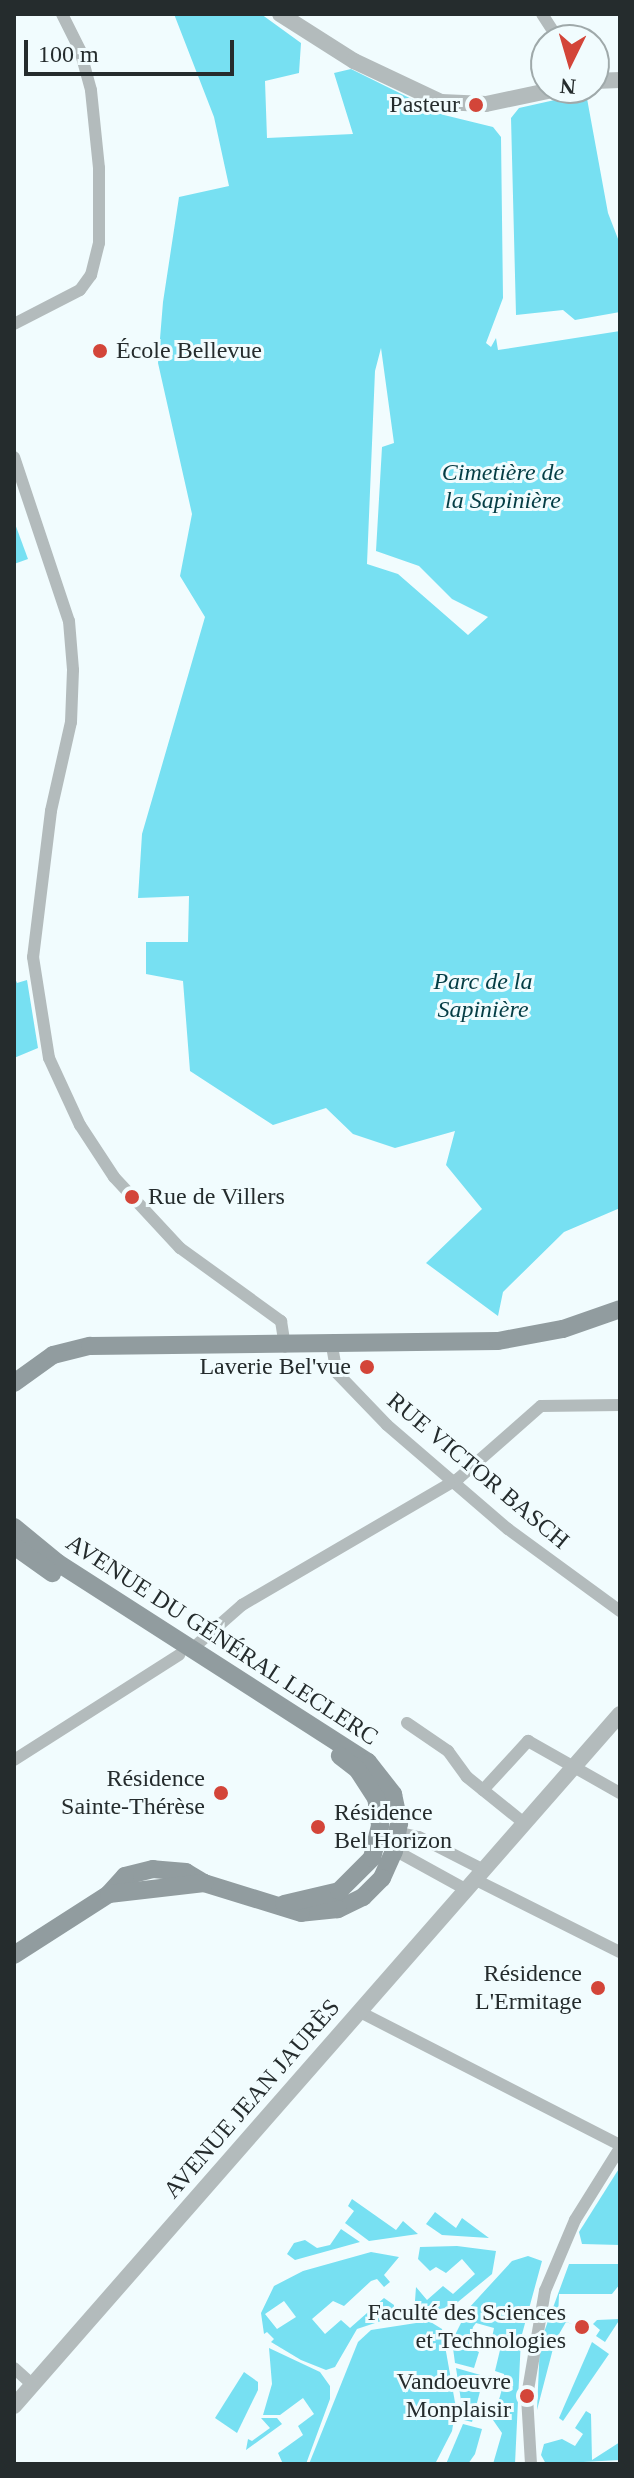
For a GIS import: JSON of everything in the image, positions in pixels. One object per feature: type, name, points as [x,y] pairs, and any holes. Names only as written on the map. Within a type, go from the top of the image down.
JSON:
[{"type":"main road","points":[[14,1383],[53,1355],[90,1346],[285,1347],[519,1338],[620,1309]]},
{"type":"main road","name":"AVENUE DU GÉNÉRAL LECLERC","points":[[14,1527],[58,1563],[358,1770],[376,1798],[378,1835],[367,1867],[349,1885],[326,1896],[284,1904]]},
{"type":"main road","name":"AVENUE DU GÉNÉRAL LECLERC","points":[[14,1546],[374,1768],[397,1805],[398,1832],[394,1851],[379,1882],[351,1904],[301,1913],[284,1904],[204,1883],[186,1872],[153,1869],[125,1876],[109,1894],[14,1955]]},
{"type":"street","points":[[14,324],[80,290],[91,275],[99,243],[99,168],[91,90],[80,50],[62,14]]},
{"type":"street","points":[[280,14],[354,61],[441,102],[486,104],[530,95]]},
{"type":"street","points":[[14,457],[48,549],[72,652],[73,702],[51,811],[33,957],[49,1058],[80,1125],[114,1177],[180,1248],[281,1321],[285,1347]]},
{"type":"street","name":"RUE VICTOR BASCH","points":[[332,1346],[341,1378],[452,1481],[508,1529],[620,1611]]},
{"type":"street","points":[[14,1760],[186,1652],[242,1605],[452,1481],[541,1406],[620,1405]]},
{"type":"street","name":"AVENUE JEAN JAURÈS","points":[[14,2406],[620,1714]]},
{"type":"street","points":[[407,1723],[455,1757],[483,1790],[524,1823]]},
{"type":"street","points":[[483,1790],[528,1741],[620,1793]]},
{"type":"street","points":[[378,1835],[398,1832],[476,1880],[620,1952]]},
{"type":"street","points":[[378,1835],[394,1851],[476,1880]]},
{"type":"street","points":[[360,2012],[620,2146],[575,2220],[545,2291],[527,2396],[531,2464]]},
{"type":"street","points":[[14,2368],[33,2385]]},
{"type":"green space","points":[[174,14],[261,14],[301,43],[299,73],[265,81],[267,138],[353,134],[334,73],[351,69],[444,115],[493,127],[501,137],[503,298],[486,343],[491,347],[496,338],[498,350],[620,331],[620,1208],[564,1232],[503,1292],[498,1316],[426,1263],[482,1209],[446,1165],[455,1131],[395,1148],[353,1134],[326,1108],[273,1125],[190,1071],[183,981],[146,974],[146,942],[188,942],[189,896],[138,898],[142,834],[205,617],[180,576],[192,514],[158,363],[163,302],[179,197],[229,186],[214,117]],"holes":[[[381,348],[394,443],[382,447],[376,551],[419,566],[452,599],[488,617],[468,635],[398,574],[367,564],[375,371]]]},
{"type":"green space","points":[[537,104],[588,104],[608,213],[620,244],[620,312],[575,320],[563,310],[516,315],[511,118],[519,108]]},
{"type":"green space","points":[[14,521],[28,559],[14,564]]},
{"type":"green space","points":[[14,976],[17,983],[27,980],[38,1048],[14,1058]]},
{"type":"green space","points":[[620,2167],[620,2245],[582,2244],[579,2232]]},
{"type":"green space","points":[[352,2199],[396,2230],[403,2221],[418,2234],[369,2241],[345,2223],[354,2211],[348,2206]]},
{"type":"green space","points":[[435,2212],[456,2228],[462,2218],[489,2238],[442,2235],[426,2224]]},
{"type":"green space","points":[[341,2229],[360,2242],[295,2260],[287,2254],[294,2243],[305,2240],[317,2248],[330,2245]]},
{"type":"green space","points":[[457,2246],[496,2251],[492,2274],[453,2306],[414,2315],[416,2287],[427,2300],[443,2286],[453,2294],[475,2274],[462,2259],[446,2273],[436,2267],[430,2271],[418,2259],[420,2247]]},
{"type":"green space","points":[[371,2252],[399,2257],[384,2275],[390,2282],[384,2287],[377,2279],[371,2281],[344,2306],[333,2301],[312,2319],[325,2334],[341,2320],[350,2328],[384,2298],[394,2305],[393,2317],[357,2329],[335,2367],[326,2370],[301,2360],[271,2342],[274,2339],[267,2332],[264,2334],[261,2313],[274,2286],[303,2271]],"holes":[[[284,2301],[296,2317],[277,2329],[265,2314]]]},
{"type":"green space","points":[[528,2256],[542,2261],[521,2338],[515,2464],[493,2464],[502,2433],[493,2420],[505,2379],[504,2374],[495,2371],[500,2350],[490,2347],[494,2328],[476,2323],[473,2327],[468,2347],[479,2352],[474,2368],[455,2363],[452,2341],[468,2309],[512,2261]]},
{"type":"green space","points":[[569,2264],[620,2264],[620,2284],[612,2294],[559,2294],[558,2320],[566,2322],[555,2341],[537,2410],[540,2343]]},
{"type":"green space","points":[[620,2319],[605,2342],[596,2336],[600,2330],[593,2324],[597,2320]]},
{"type":"green space","points":[[429,2321],[442,2329],[456,2408],[452,2431],[435,2464],[309,2464],[358,2342],[371,2330]]},
{"type":"green space","points":[[592,2342],[609,2354],[563,2421],[559,2418]]},
{"type":"green space","points":[[269,2348],[320,2372],[330,2386],[330,2399],[306,2464],[283,2464],[278,2453],[303,2435],[298,2426],[314,2414],[303,2398],[280,2415],[263,2415],[272,2384]]},
{"type":"green space","points":[[456,2368],[484,2376],[472,2422],[464,2420]]},
{"type":"green space","points":[[244,2372],[258,2382],[258,2390],[237,2433],[215,2418]]},
{"type":"green space","points":[[586,2411],[591,2414],[592,2460],[620,2442],[620,2460],[546,2464],[541,2455],[544,2444],[562,2439],[575,2446],[583,2434],[575,2428]]},
{"type":"green space","points":[[261,2418],[277,2418],[282,2424],[246,2450],[248,2439],[252,2441],[270,2428]]},
{"type":"green space","points":[[463,2424],[482,2429],[475,2454],[468,2464],[446,2464]]},
{"type":"place","name":"Pasteur","points":[[476,105]]},
{"type":"place","name":"École Bellevue","points":[[100,351]]},
{"type":"place","name":"Rue de Villers","points":[[132,1197]]},
{"type":"place","name":"Laverie Bel'vue","points":[[367,1367]]},
{"type":"place","name":"Résidence Sainte-Thérèse","points":[[221,1793]]},
{"type":"place","name":"Résidence Bel Horizon","points":[[318,1827]]},
{"type":"place","name":"Résidence L'Ermitage","points":[[598,1988]]},
{"type":"place","name":"Faculté des Sciences et Technologies","points":[[582,2327]]},
{"type":"place","name":"Vandoeuvre Monplaisir","points":[[527,2396]]},
{"type":"park label","name":"Cimetière de la Sapinière","points":[[503,487]]},
{"type":"park label","name":"Parc de la Sapinière","points":[[483,996]]}]
